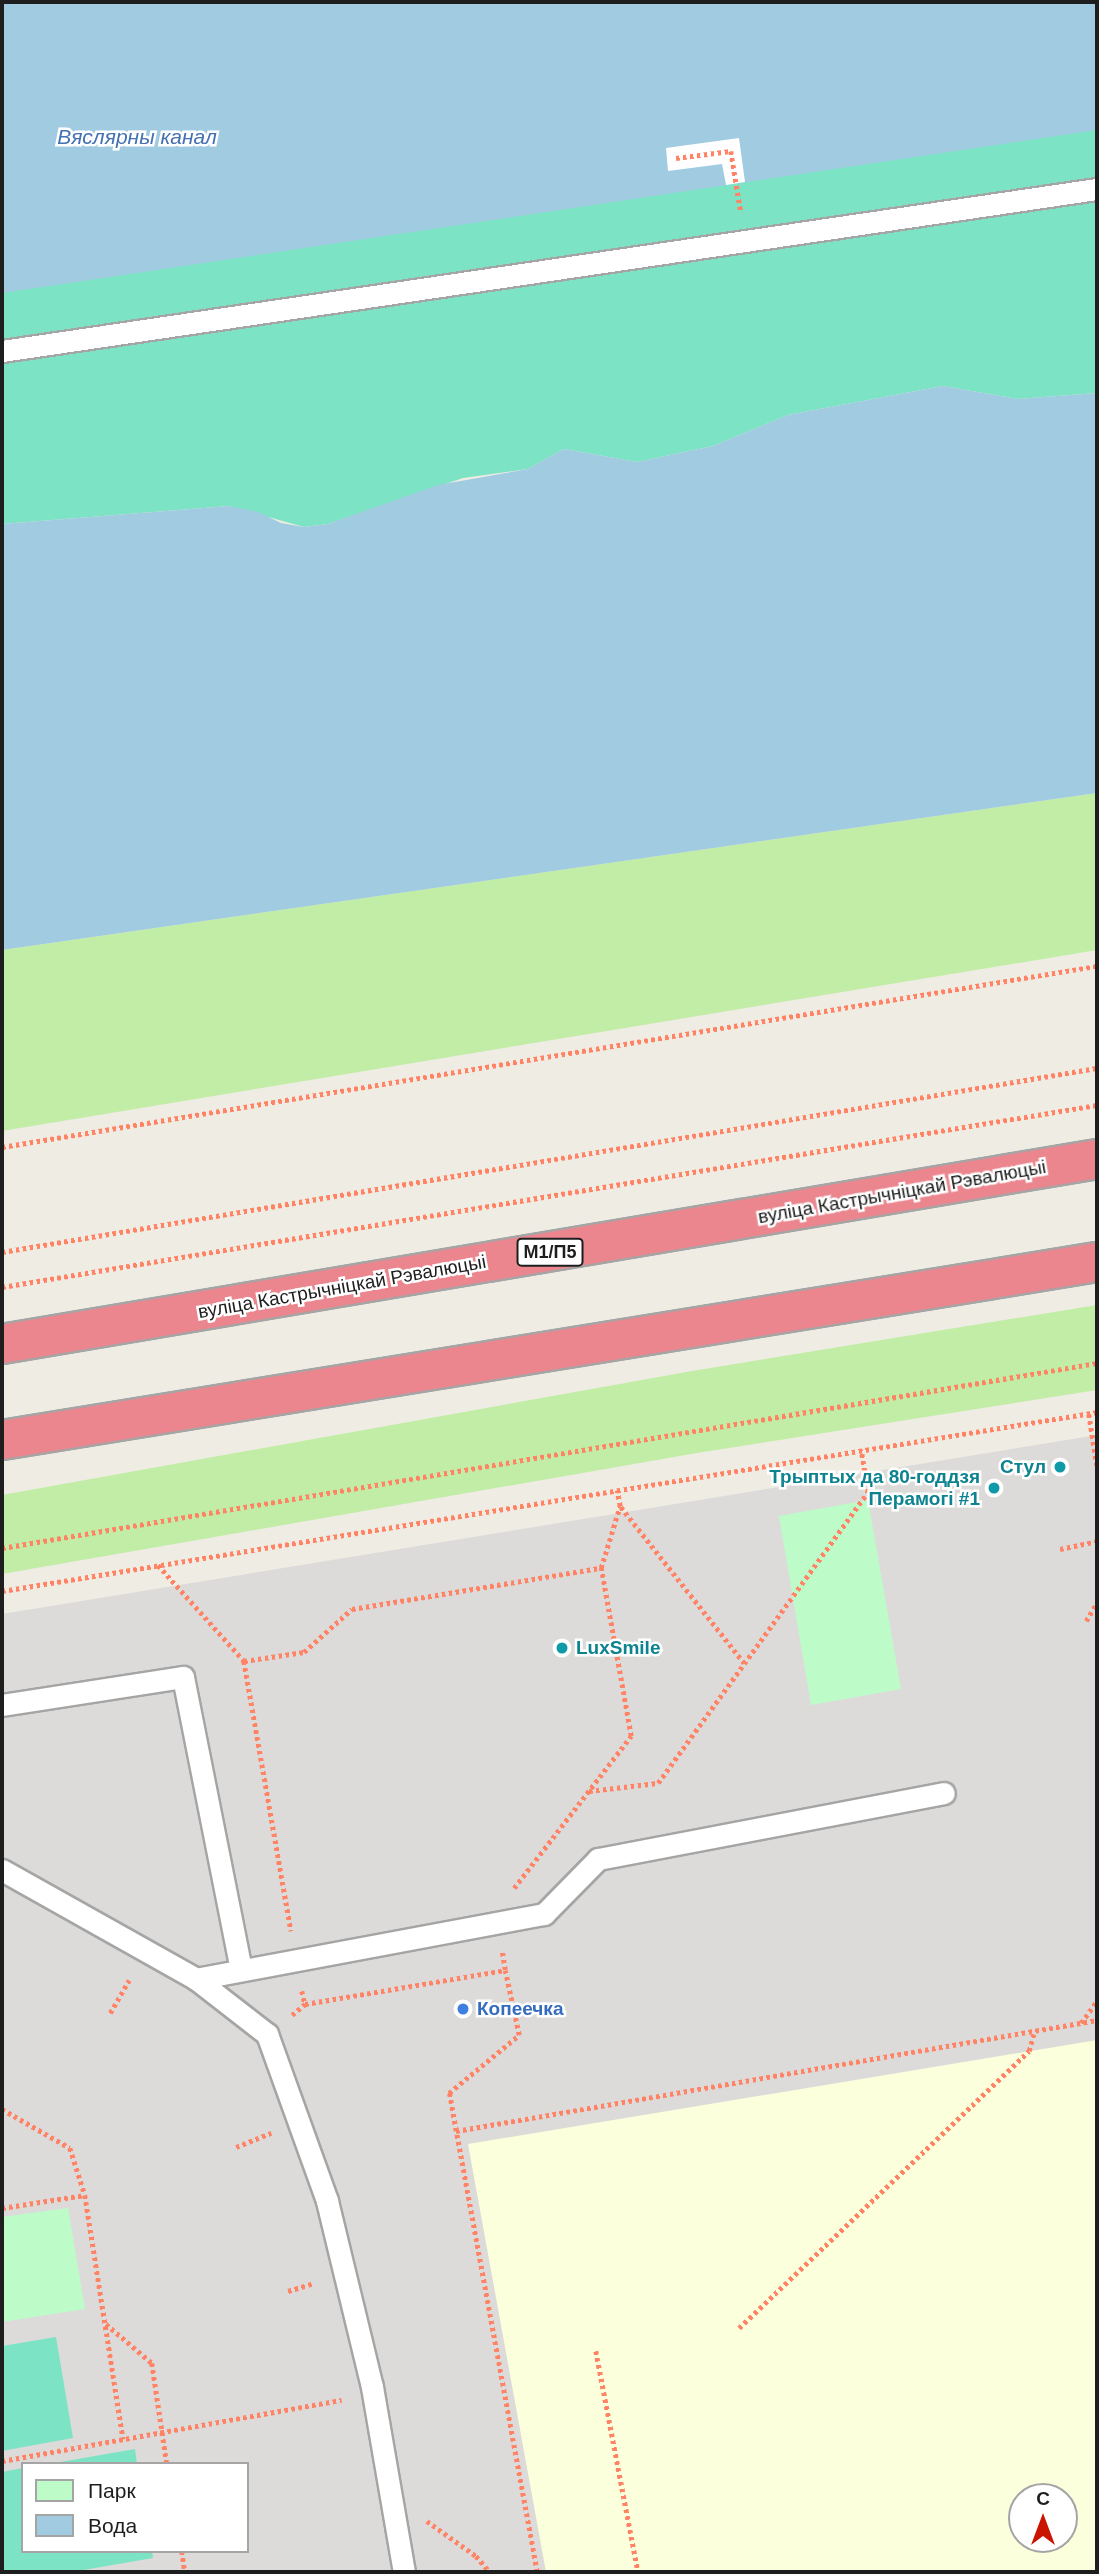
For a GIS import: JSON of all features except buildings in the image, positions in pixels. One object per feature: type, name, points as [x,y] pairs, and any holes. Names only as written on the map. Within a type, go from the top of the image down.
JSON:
[{"type":"highway","name":"вуліца Кастрычніцкай Рэвалюцыі","points":[[2,1344],[1097,1159]]},
{"type":"highway","points":[[2,1440],[1097,1262]]},
{"type":"lane","points":[[2,351],[1097,189]]},
{"type":"lane","points":[[2,1705],[183,1677],[241,1969]]},
{"type":"lane","points":[[196,1979],[296,1958],[544,1914],[598,1859],[944,1793]]},
{"type":"lane","points":[[2,1870],[196,1979],[267,2034],[327,2201],[372,2387],[404,2572]]},
{"type":"path","points":[[676,158],[731,151],[737,188]]},
{"type":"path","points":[[2,1147],[1097,966]]},
{"type":"path","points":[[2,1252],[1097,1068]]},
{"type":"path","points":[[2,1287],[1097,1105]]},
{"type":"path","points":[[2,1548],[1097,1363]]},
{"type":"path","points":[[2,1591],[1097,1412]]},
{"type":"path","points":[[1089,1414],[1097,1465]]},
{"type":"path","points":[[589,1791],[658,1783],[869,1492],[861,1450]]},
{"type":"path","points":[[537,2572],[449,2093],[519,2035],[497,1922],[508,1896],[631,1736],[601,1568],[620,1506],[617,1490]]},
{"type":"path","points":[[620,1506],[744,1663]]},
{"type":"path","points":[[1060,1549],[1097,1541]]},
{"type":"path","points":[[158,1565],[244,1661],[305,2004],[505,1970]]},
{"type":"path","points":[[244,1661],[304,1652],[352,1609],[601,1568]]},
{"type":"path","points":[[1086,1621],[1097,1603]]},
{"type":"path","points":[[118,1974],[140,1986]]},
{"type":"path","points":[[110,2012],[129,1980]]},
{"type":"path","points":[[1080,2023],[1097,2001]]},
{"type":"path","points":[[456,2132],[1097,2020]]},
{"type":"path","points":[[739,2328],[1029,2052],[1034,2032]]},
{"type":"path","points":[[2,2109],[70,2148],[85,2195],[123,2439]]},
{"type":"path","points":[[236,2147],[282,2129]]},
{"type":"path","points":[[2,2208],[85,2195]]},
{"type":"path","points":[[288,2291],[326,2279]]},
{"type":"path","points":[[105,2324],[152,2363],[167,2462]]},
{"type":"path","points":[[596,2351],[638,2572]]},
{"type":"path","points":[[2,2461],[350,2398]]},
{"type":"path","points":[[391,2496],[476,2556],[490,2572]]},
{"type":"path","points":[[182,2553],[185,2572]]},
{"type":"shaded area","points":[[1097,1435],[1097,2572],[2,2572],[2,1614]]},
{"type":"shaded area","points":[[1097,2040],[1097,2572],[546,2572],[468,2144]]},
{"type":"green space","points":[[2,2],[1097,2],[1097,393],[1018,399],[943,386],[788,415],[713,446],[637,462],[564,449],[528,469],[463,478],[328,524],[304,527],[229,506],[2,524]]},
{"type":"green space","points":[[1097,793],[1097,950],[2,1131],[2,950]]},
{"type":"green space","points":[[1097,1305],[1097,1390],[697,1453],[2,1574],[2,1495],[692,1371]]},
{"type":"green space","points":[[868,1500],[901,1689],[811,1705],[779,1516]]},
{"type":"green space","points":[[68,2208],[85,2309],[2,2322],[2,2217]]},
{"type":"green space","points":[[56,2337],[73,2438],[2,2451],[2,2346]]},
{"type":"green space","points":[[135,2449],[137,2462],[60,2462]]},
{"type":"green space","points":[[21,2468],[21,2553],[152,2553],[153,2558],[72,2572],[2,2572],[2,2472]]},
{"type":"water","name":"Вяслярны канал","points":[[2,2],[1097,2],[1097,130],[2,293]]},
{"type":"water","points":[[943,386],[1018,399],[1097,393],[1097,793],[2,950],[2,524],[229,506],[258,512],[281,523],[304,527],[328,524],[438,485],[528,469],[564,449],[637,462],[713,446],[788,415]]},
{"type":"pier","points":[[739,138],[745,182],[726,185],[722,164],[668,171],[666,148]]},
{"type":"place","name":"Стул","points":[[1060,1467]]},
{"type":"place","name":"Трыптых да 80-годдзя Перамогі #1","points":[[994,1488]]},
{"type":"place","name":"LuxSmile","points":[[562,1648]]},
{"type":"place","name":"Копеечка","points":[[463,2009]]}]
